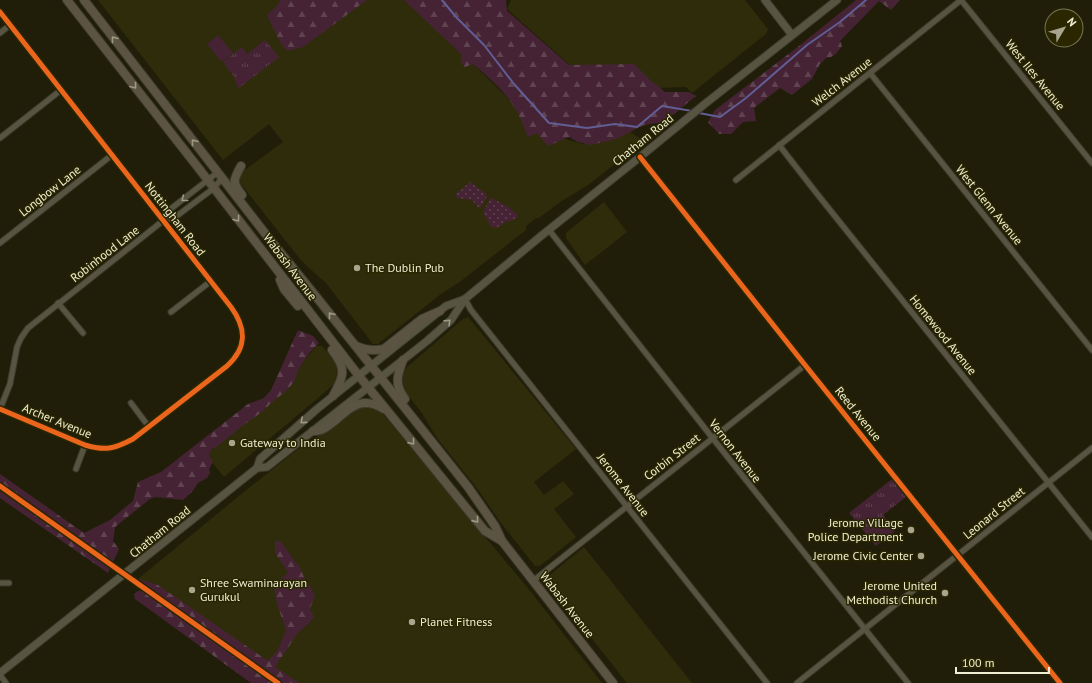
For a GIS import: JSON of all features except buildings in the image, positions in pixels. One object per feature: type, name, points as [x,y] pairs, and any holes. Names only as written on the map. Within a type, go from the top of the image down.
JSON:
[{"type":"main road","name":"Wabash Avenue","points":[[67,0],[359,376],[485,531],[502,542]]},
{"type":"main road","name":"Wabash Avenue","points":[[84,0],[271,241],[468,487],[495,526],[502,542],[613,683]]},
{"type":"main road","points":[[765,0],[792,35]]},
{"type":"main road","name":"Chatham Road","points":[[257,468],[267,467],[403,360],[452,320],[465,299],[706,103],[837,0]]},
{"type":"main road","points":[[241,166],[235,177],[235,187],[263,223],[271,241]]},
{"type":"main road","points":[[275,268],[284,289],[341,363],[342,375],[339,386],[333,396]]},
{"type":"main road","name":"Chatham Road","points":[[0,674],[257,468],[260,459],[333,396],[446,306],[465,299]]},
{"type":"main road","points":[[355,345],[370,350],[384,349],[422,319],[440,311]]},
{"type":"main road","points":[[403,360],[397,378],[398,388],[418,416],[420,427]]},
{"type":"main road","points":[[313,431],[324,429],[355,405],[368,403],[377,405],[388,412]]},
{"type":"street","name":"Welch Avenue","points":[[736,180],[961,0]]},
{"type":"street","name":"West Iles Avenue","points":[[961,0],[1092,163]]},
{"type":"street","name":"Nottingham Road","points":[[0,12],[164,220],[237,315],[241,324],[243,336],[238,355],[227,366],[149,426]]},
{"type":"street","points":[[0,34],[10,25]]},
{"type":"street","name":"West Glenn Avenue","points":[[870,73],[1092,350]]},
{"type":"street","points":[[0,138],[61,90]]},
{"type":"street","name":"Homewood Avenue","points":[[779,145],[1092,537]]},
{"type":"street","name":"Longbow Lane","points":[[0,242],[112,155]]},
{"type":"street","name":"Reed Avenue","points":[[640,157],[1060,683]]},
{"type":"street","name":"Robinhood Lane","points":[[164,220],[168,211],[208,180],[220,175]]},
{"type":"street","name":"Robinhood Lane","points":[[0,409],[10,384],[16,351],[21,338],[28,328],[164,220],[174,218],[214,188],[220,175]]},
{"type":"street","name":"Vernon Avenue","points":[[549,230],[712,438],[908,683]]},
{"type":"street","points":[[171,312],[211,281]]},
{"type":"street","name":"Jerome Avenue","points":[[465,299],[471,310],[767,683]]},
{"type":"street","points":[[58,303],[83,333]]},
{"type":"street","name":"Corbin Street","points":[[533,581],[805,364]]},
{"type":"street","points":[[131,403],[149,426]]},
{"type":"street","name":"Archer Avenue","points":[[0,409],[85,445],[104,449],[112,448],[133,439],[149,426]]},
{"type":"street","name":"Archer Avenue","points":[[76,469],[85,445]]},
{"type":"street","name":"Leonard Street","points":[[797,683],[1092,448]]},
{"type":"street","points":[[0,584],[9,583]]},
{"type":"street","points":[[0,674],[6,683]]},
{"type":"shaded area","points":[[98,0],[408,0],[517,107],[551,135],[583,144],[627,130],[644,141],[588,185],[563,200],[539,218],[536,218],[526,226],[526,230],[461,281],[441,294],[378,344],[373,344],[326,283],[300,259],[238,180],[242,172],[283,142],[269,124],[223,160]]},
{"type":"shaded area","points":[[511,0],[745,0],[768,29],[766,34],[692,93],[686,87],[654,88],[571,66],[507,9]]},
{"type":"shaded area","points":[[604,202],[627,232],[585,265],[566,238],[566,233]]},
{"type":"shaded area","points":[[468,317],[576,449],[534,482],[544,495],[563,481],[574,494],[554,509],[576,537],[540,566],[535,566],[501,523],[476,487],[437,438],[422,413],[404,389],[402,377],[406,368],[463,319]]},
{"type":"shaded area","points":[[317,346],[322,346],[335,362],[337,374],[334,384],[224,477],[206,455],[238,428],[293,376]]},
{"type":"shaded area","points":[[363,406],[377,409],[382,413],[531,592],[602,683],[287,683],[138,579],[302,446],[327,431],[350,412]]},
{"type":"shaded area","points":[[584,547],[692,683],[627,683],[545,579]]},
{"type":"green space","points":[[280,0],[367,0],[303,47],[287,51],[281,44],[267,15],[278,5]]},
{"type":"green space","points":[[404,0],[506,0],[507,11],[569,65],[634,64],[653,83],[665,92],[689,92],[696,96],[664,122],[644,125],[616,139],[591,145],[578,142],[569,137],[548,146],[537,133],[528,137],[516,110],[503,92],[473,64],[465,67],[462,64],[461,54]]},
{"type":"green space","points":[[856,0],[900,0],[891,10],[879,1],[840,41],[842,46],[836,54],[826,58],[820,64],[812,79],[792,95],[780,88],[754,108],[756,121],[743,122],[731,134],[719,134],[708,122],[715,110],[799,46]]},
{"type":"green space","points":[[218,35],[233,53],[222,62],[207,44]]},
{"type":"green space","points":[[265,40],[279,57],[239,88],[224,61],[242,47],[247,54]]},
{"type":"green space","points":[[470,182],[487,196],[480,208],[472,200],[457,198],[455,196]]},
{"type":"green space","points":[[492,198],[508,207],[517,214],[517,217],[513,220],[505,222],[497,228],[492,227],[486,217],[485,218],[483,212]]},
{"type":"green space","points":[[298,330],[313,336],[319,343],[310,352],[298,370],[294,382],[262,412],[211,450],[209,455],[213,462],[209,469],[210,473],[207,478],[198,483],[192,492],[183,500],[155,497],[150,499],[115,527],[113,541],[119,549],[108,573],[0,498],[0,474],[84,533],[110,520],[133,501],[138,482],[161,472],[248,404],[264,398],[271,390]]},
{"type":"green space","points":[[892,479],[906,497],[883,515],[895,531],[876,546],[849,513]]},
{"type":"green space","points":[[275,541],[280,541],[300,568],[315,595],[310,609],[314,617],[297,634],[275,667],[299,683],[281,683],[137,580],[139,579],[158,585],[268,661],[278,650],[286,630],[277,604],[274,587],[288,572],[275,553]]},
{"type":"green space","points":[[138,591],[143,591],[273,683],[251,683],[135,599],[134,594]]},
{"type":"waterway","points":[[442,0],[456,17],[484,45],[514,84],[549,123],[587,128],[615,124],[637,127],[662,106],[692,111]]},
{"type":"waterway","points":[[699,113],[720,117],[746,98],[807,45],[840,22],[866,0]]},
{"type":"cycle path","points":[[0,12],[231,307],[240,323],[242,331],[241,345],[234,359],[227,366],[133,439],[115,447],[98,448],[85,445],[0,409]]},
{"type":"cycle path","points":[[640,157],[1060,683]]},
{"type":"cycle path","points":[[0,486],[278,683]]},
{"type":"place","name":"The Dublin Pub","points":[[357,268]]},
{"type":"place","name":"Gateway to India","points":[[232,443]]},
{"type":"place","name":"Jerome Village Police Department","points":[[911,530]]},
{"type":"place","name":"Jerome Civic Center","points":[[921,556]]},
{"type":"place","name":"Shree Swaminarayan Gurukul","points":[[192,590]]},
{"type":"place","name":"Jerome United Methodist Church","points":[[945,593]]},
{"type":"place","name":"Planet Fitness","points":[[412,622]]}]
